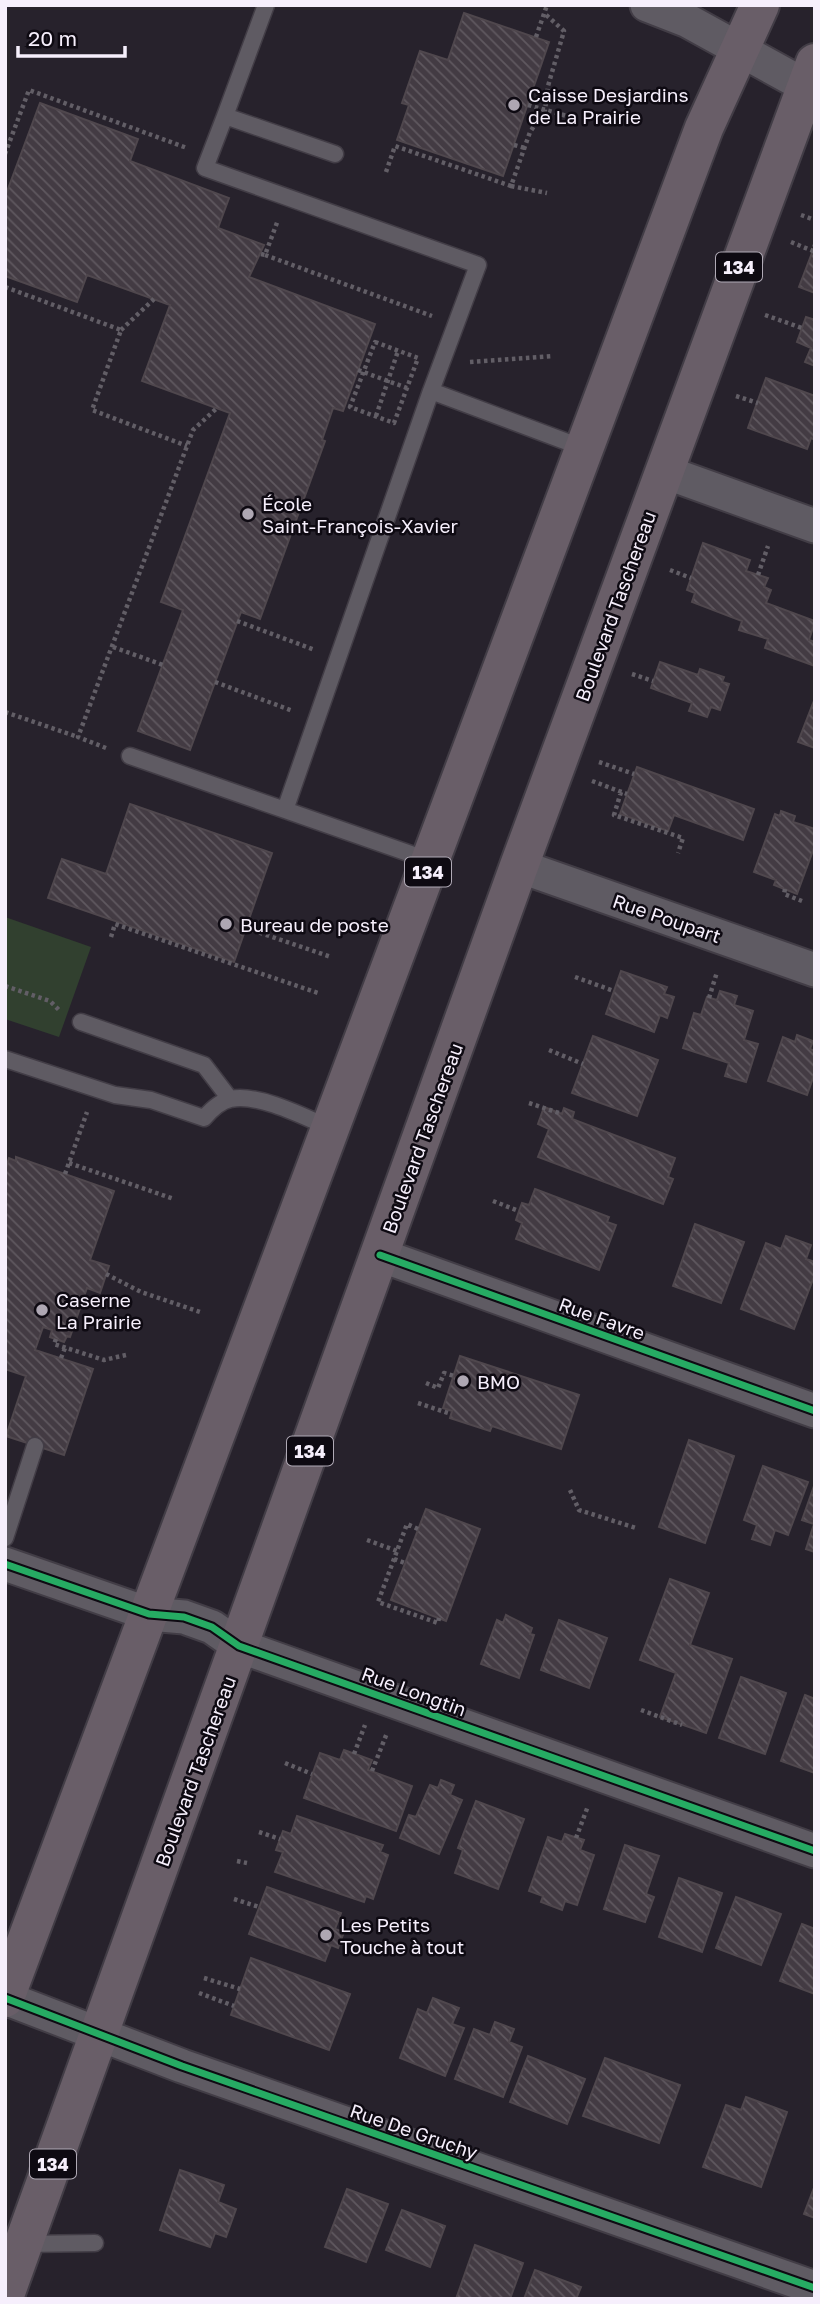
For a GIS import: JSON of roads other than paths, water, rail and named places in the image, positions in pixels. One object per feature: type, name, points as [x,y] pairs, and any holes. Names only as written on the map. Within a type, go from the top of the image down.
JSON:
[{"type":"main road","name":"134","points":[[5,1998],[704,128],[760,5]]},
{"type":"main road","name":"Boulevard Taschereau","points":[[5,2295],[519,866],[812,80]]},
{"type":"street","points":[[647,5],[688,21],[740,50],[812,80]]},
{"type":"street","points":[[665,472],[815,526]]},
{"type":"street","name":"Rue Poupart","points":[[519,866],[815,970]]},
{"type":"street","name":"Rue Favre","points":[[380,1255],[815,1411]]},
{"type":"street","name":"Rue Longtin","points":[[5,1564],[149,1614],[184,1617],[212,1628],[239,1646],[815,1851]]},
{"type":"street","name":"Rue De Gruchy","points":[[5,1998],[182,2066],[815,2288]]},
{"type":"lane","points":[[266,5],[205,167],[478,265],[431,391],[285,810]]},
{"type":"lane","points":[[225,116],[335,154]]},
{"type":"lane","points":[[431,391],[586,449]]},
{"type":"lane","points":[[130,756],[431,862]]},
{"type":"lane","points":[[74,1019],[204,1065],[230,1099]]},
{"type":"lane","points":[[5,1059],[115,1095],[151,1100],[204,1118],[216,1106],[230,1099],[276,1106],[332,1129]]},
{"type":"lane","points":[[5,1538],[35,1446]]},
{"type":"lane","points":[[24,2244],[95,2243]]},
{"type":"place","name":"Caisse Desjardins de La Prairie","points":[[514,105]]},
{"type":"place","name":"École Saint-François-Xavier","points":[[248,514]]},
{"type":"place","name":"Bureau de poste","points":[[226,924]]},
{"type":"place","name":"Caserne La Prairie","points":[[42,1310]]},
{"type":"place","name":"BMO","points":[[463,1381]]},
{"type":"place","name":"Les Petits Touche à tout","points":[[326,1935]]}]
